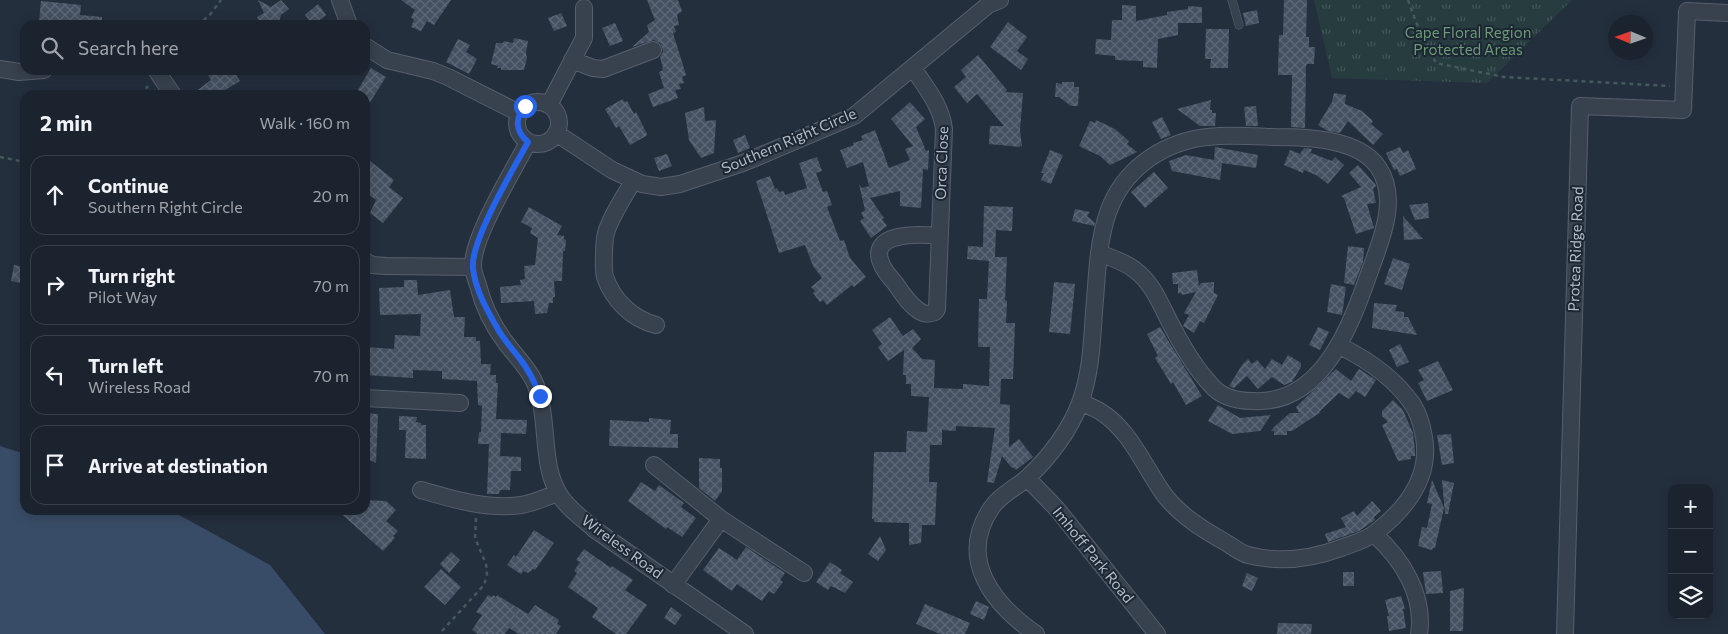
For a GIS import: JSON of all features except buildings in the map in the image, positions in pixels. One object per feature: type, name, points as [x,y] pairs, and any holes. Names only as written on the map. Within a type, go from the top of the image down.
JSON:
[{"type":"street","points":[[340,0],[347,20]]},
{"type":"street","name":"Southern Right Circle","points":[[556,133],[612,170],[653,186],[671,186],[743,163],[854,116],[988,5],[1000,0]]},
{"type":"street","points":[[548,105],[584,38],[584,8]]},
{"type":"street","name":"Protea Ridge Road","points":[[1565,634],[1580,106],[1683,110],[1687,11],[1728,13]]},
{"type":"street","points":[[370,49],[387,60],[433,71],[448,77],[520,113]]},
{"type":"street","points":[[572,60],[593,68],[604,69],[653,50]]},
{"type":"street","name":"Orca Close","points":[[913,68],[938,106],[943,118],[944,129],[937,309],[936,312],[924,314],[913,307],[884,268],[880,254],[885,242],[899,236],[921,234],[939,236]]},
{"type":"street","points":[[0,69],[20,72]]},
{"type":"street","points":[[159,75],[170,90]]},
{"type":"street","points":[[533,102],[541,102],[548,105],[554,109],[558,116],[559,124],[556,133],[551,140],[543,143],[535,144],[528,142],[518,130],[517,122],[520,113],[525,106],[533,102]]},
{"type":"street","points":[[1036,634],[1003,607],[989,588],[982,572],[978,551],[981,526],[993,505],[1027,478],[1047,456],[1074,418],[1081,402],[1090,365],[1099,254],[1111,203],[1123,182],[1146,160],[1167,148],[1195,139],[1224,136],[1277,136],[1337,142],[1360,151],[1374,160],[1382,173],[1387,189],[1388,205],[1385,225],[1378,249],[1360,301],[1340,346],[1311,380],[1279,400],[1263,402],[1245,401],[1226,396],[1213,388],[1173,329],[1153,290],[1144,278],[1127,264],[1099,254]]},
{"type":"street","points":[[370,263],[378,266],[472,266],[481,233],[528,142]]},
{"type":"street","points":[[634,180],[616,211],[605,237],[604,275],[612,291],[628,311],[646,323],[656,325]]},
{"type":"street","name":"Wireless Road","points":[[472,266],[488,312],[504,340],[520,359],[532,378],[540,396],[551,474],[558,493],[576,514],[594,529],[745,634]]},
{"type":"street","points":[[1081,402],[1102,412],[1119,427],[1164,494],[1179,510],[1207,532],[1246,554],[1273,559],[1296,559],[1319,555],[1374,534],[1399,511],[1417,487],[1426,458],[1422,424],[1407,396],[1364,358],[1340,346]]},
{"type":"street","points":[[370,398],[460,403]]},
{"type":"street","points":[[654,465],[721,519],[804,573]]},
{"type":"street","name":"Imhoff Park Road","points":[[1027,478],[1057,509],[1157,634]]},
{"type":"street","points":[[421,490],[478,504],[514,506],[523,505],[558,493]]},
{"type":"street","points":[[673,585],[721,519]]},
{"type":"street","points":[[1374,534],[1396,556],[1414,589],[1420,606],[1419,634]]},
{"type":"lane","points":[[1232,0],[1239,24]]},
{"type":"path","points":[[203,20],[221,0]]},
{"type":"path","points":[[1408,0],[1416,22],[1436,63],[1504,77],[1684,86]]},
{"type":"path","points":[[0,156],[20,161]]},
{"type":"path","points":[[442,631],[484,585],[487,575],[486,564],[475,538],[478,504]]},
{"type":"green space","name":"Cape Floral Region Protected Areas","points":[[1314,0],[1572,0],[1487,83],[1332,78]]},
{"type":"water","points":[[0,446],[20,452],[20,515],[179,515],[270,565],[325,634],[0,634]]},
{"type":"route","points":[[525,106],[517,122],[518,130],[528,142],[481,233],[472,266],[488,312],[504,340],[520,359],[532,378],[540,396]]}]
